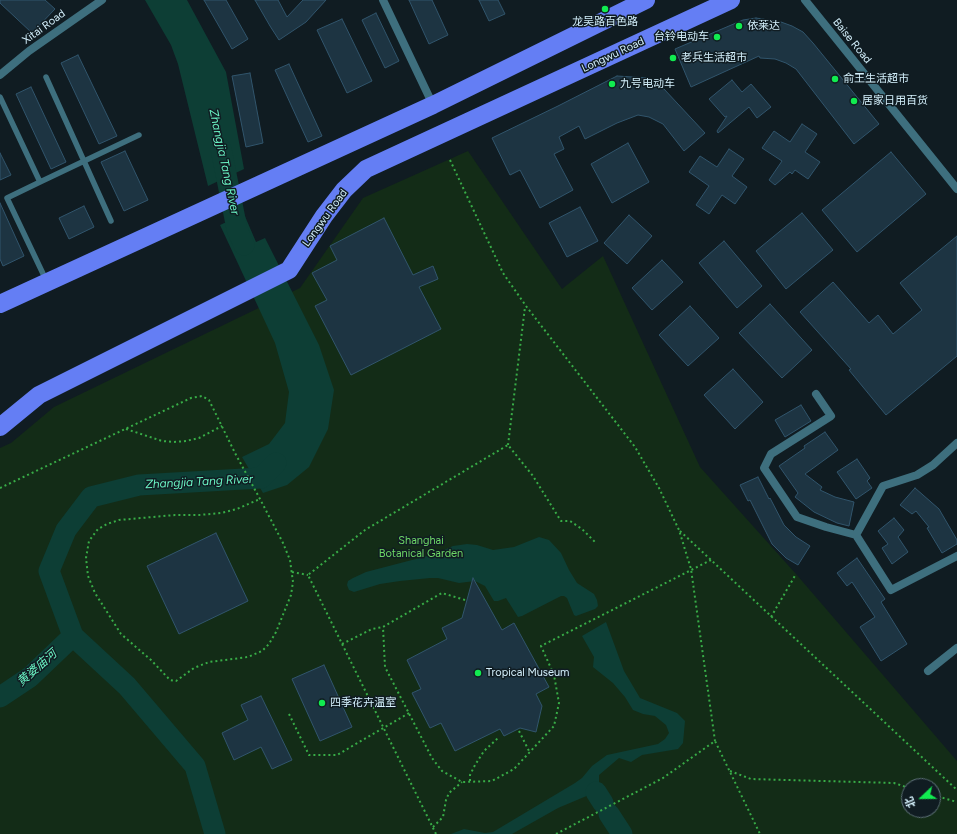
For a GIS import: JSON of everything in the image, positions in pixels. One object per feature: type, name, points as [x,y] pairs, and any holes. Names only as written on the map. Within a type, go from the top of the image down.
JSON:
[{"type":"main road","points":[[0,304],[68,271],[433,105],[646,0]]},
{"type":"main road","name":"Longwu Road","points":[[0,427],[39,395],[289,270],[324,216],[344,190],[366,169],[731,0]]},
{"type":"street","name":"Xitai Road","points":[[0,75],[29,51],[102,0]]},
{"type":"street","points":[[383,0],[433,105]]},
{"type":"street","name":"Baise Road","points":[[805,0],[957,189]]},
{"type":"street","points":[[816,394],[830,416],[771,454],[764,468],[797,517],[856,535],[892,590],[957,556]]},
{"type":"street","points":[[856,535],[882,486],[917,475],[933,465],[957,443]]},
{"type":"street","points":[[928,671],[957,648]]},
{"type":"lane","points":[[46,77],[111,221]]},
{"type":"lane","points":[[0,97],[40,182]]},
{"type":"lane","points":[[47,281],[7,198],[139,135]]},
{"type":"path","points":[[450,160],[503,273],[526,306],[635,447],[659,488],[679,530],[691,569],[715,740],[760,834]]},
{"type":"path","points":[[526,306],[508,445],[533,476],[561,521],[570,521],[582,529],[596,543]]},
{"type":"path","points":[[0,488],[191,398],[202,396],[209,400],[235,453],[260,499],[283,543],[290,560],[293,582],[291,595],[276,632],[269,644],[262,651],[248,657],[209,662],[194,668],[176,681],[170,680],[151,660],[121,634],[95,593],[88,576],[86,558],[89,540],[98,530],[107,524],[118,520],[221,513],[237,509],[260,499]]},
{"type":"path","points":[[125,429],[162,441],[174,442],[198,438],[222,426]]},
{"type":"path","points":[[292,572],[308,575],[365,530],[508,445]]},
{"type":"path","points":[[679,530],[957,790]]},
{"type":"path","points":[[383,627],[385,666],[432,758],[442,771],[462,782],[492,781],[514,770],[554,726],[559,703],[554,675],[540,646],[711,560]]},
{"type":"path","points":[[772,617],[796,574]]},
{"type":"path","points":[[308,575],[436,834]]},
{"type":"path","points":[[342,644],[372,629],[383,627],[442,593],[465,600]]},
{"type":"path","points":[[289,714],[309,755],[337,755],[409,713]]},
{"type":"path","points":[[519,731],[530,753]]},
{"type":"path","points":[[470,782],[470,775],[475,765],[484,752],[498,738]]},
{"type":"path","points":[[556,834],[663,778],[715,740]]},
{"type":"path","points":[[729,771],[751,779],[894,783],[901,785]]},
{"type":"path","points":[[433,828],[443,817],[446,800],[449,793],[462,782]]},
{"type":"path","points":[[941,797],[957,802]]},
{"type":"green space","name":"Shanghai Botanical Garden","points":[[468,151],[562,289],[603,256],[700,467],[796,574],[957,761],[957,834],[0,834],[0,448],[11,443],[54,407],[300,288],[363,198]]},
{"type":"water","points":[[145,0],[187,0],[226,72],[244,169],[208,186],[178,64],[171,45]]},
{"type":"water","points":[[244,214],[256,242],[265,238],[319,345],[334,390],[328,429],[309,467],[287,485],[263,493],[242,457],[269,444],[285,423],[289,392],[275,343],[220,225]]},
{"type":"water","points":[[539,537],[549,540],[561,553],[577,583],[594,594],[598,606],[595,609],[576,616],[574,615],[567,598],[561,596],[518,617],[506,598],[494,601],[485,586],[475,581],[459,583],[438,578],[430,578],[380,584],[354,592],[349,590],[347,585],[348,581],[366,572],[435,554],[453,546],[467,544],[477,545],[493,550],[514,547]]},
{"type":"water","points":[[606,622],[624,671],[640,698],[677,713],[685,721],[683,743],[678,749],[642,755],[631,762],[619,758],[599,775],[599,787],[596,792],[558,808],[512,834],[451,834],[464,829],[485,833],[493,832],[575,783],[582,778],[592,766],[607,755],[658,744],[665,739],[669,733],[666,725],[655,716],[643,714],[633,710],[625,697],[613,683],[593,667],[594,657],[582,636]]},
{"type":"building","points":[[0,0],[45,0],[55,9],[32,33],[0,3]]},
{"type":"building","points":[[204,0],[226,0],[248,39],[232,49]]},
{"type":"building","points":[[255,0],[278,0],[287,17],[303,0],[326,0],[306,22],[279,40]]},
{"type":"building","points":[[409,0],[432,0],[448,35],[429,44]]},
{"type":"building","points":[[479,0],[498,0],[505,14],[489,21]]},
{"type":"building","points":[[376,13],[399,61],[385,68],[362,20]]},
{"type":"building","points":[[756,18],[781,22],[803,32],[879,124],[854,144],[796,69],[775,59],[760,58],[759,56],[691,87],[675,49],[743,20]]},
{"type":"building","points":[[342,19],[372,81],[347,93],[317,30]]},
{"type":"building","points":[[78,55],[117,136],[99,144],[61,63]]},
{"type":"building","points":[[289,64],[322,136],[308,142],[275,70]]},
{"type":"building","points":[[250,73],[263,143],[246,147],[232,76]]},
{"type":"building","points":[[617,76],[648,78],[664,89],[705,133],[684,151],[663,124],[649,117],[638,115],[617,123],[585,139],[579,126],[559,137],[564,149],[554,154],[573,190],[540,208],[520,170],[510,175],[492,138]]},
{"type":"building","points":[[732,80],[742,92],[751,84],[771,107],[757,118],[749,107],[718,133],[717,131],[727,116],[725,117],[709,99]]},
{"type":"building","points":[[31,87],[66,162],[51,169],[16,94]]},
{"type":"building","points":[[802,124],[817,134],[805,152],[820,162],[808,179],[795,170],[792,174],[790,172],[775,185],[769,180],[782,161],[762,148],[774,131],[790,142]]},
{"type":"building","points":[[628,143],[649,182],[612,203],[591,164]]},
{"type":"building","points":[[729,149],[744,159],[732,176],[747,187],[735,204],[722,195],[709,214],[696,205],[709,186],[689,172],[700,156],[717,167]]},
{"type":"building","points":[[125,151],[148,200],[124,211],[101,162]]},
{"type":"building","points":[[891,152],[926,194],[857,252],[822,210]]},
{"type":"building","points":[[0,153],[11,175],[0,180]]},
{"type":"building","points":[[0,203],[24,256],[3,266],[0,259]]},
{"type":"building","points":[[84,206],[94,227],[69,239],[59,218]]},
{"type":"building","points":[[580,207],[598,241],[567,257],[549,223]]},
{"type":"building","points":[[802,213],[833,250],[786,289],[756,251]]},
{"type":"building","points":[[629,215],[652,236],[627,264],[604,243]]},
{"type":"building","points":[[384,218],[413,275],[433,266],[438,279],[419,287],[441,329],[351,375],[315,306],[327,300],[312,273],[337,260],[330,246]]},
{"type":"building","points":[[957,236],[957,356],[886,415],[849,370],[851,369],[800,312],[833,282],[869,323],[878,315],[893,334],[922,310],[900,283]]},
{"type":"building","points":[[724,241],[762,286],[737,308],[699,263]]},
{"type":"building","points":[[662,260],[683,282],[652,310],[632,288]]},
{"type":"building","points":[[770,304],[812,350],[782,378],[739,333]]},
{"type":"building","points":[[690,306],[719,338],[688,366],[659,335]]},
{"type":"building","points":[[733,369],[763,402],[735,429],[704,395]]},
{"type":"building","points":[[801,405],[811,421],[785,437],[775,420]]},
{"type":"building","points":[[825,432],[838,450],[805,474],[822,487],[820,490],[835,497],[854,502],[849,526],[837,523],[814,512],[795,497],[798,493],[779,466],[805,448],[804,446]]},
{"type":"building","points":[[857,459],[870,478],[867,481],[872,488],[856,499],[837,472]]},
{"type":"building","points":[[758,477],[784,525],[796,537],[810,546],[798,565],[786,558],[772,544],[750,500],[748,501],[740,485]]},
{"type":"building","points":[[915,488],[939,509],[957,540],[957,544],[942,553],[927,528],[929,527],[916,511],[912,514],[900,505]]},
{"type":"building","points":[[894,518],[904,530],[898,537],[908,552],[892,564],[882,548],[888,544],[878,531]]},
{"type":"building","points":[[216,533],[248,601],[179,634],[147,566]]},
{"type":"building","points":[[857,558],[885,599],[881,602],[907,644],[881,661],[860,627],[875,617],[852,582],[847,586],[837,573]]},
{"type":"building","name":"Tropical Museum","points":[[473,578],[502,630],[514,623],[549,687],[536,694],[542,706],[536,732],[520,728],[504,736],[500,729],[455,751],[441,723],[430,728],[412,693],[421,689],[407,660],[447,639],[442,628],[462,618]]},
{"type":"building","name":"四季花卉温室","points":[[324,665],[352,727],[320,741],[292,679]]},
{"type":"building","points":[[261,696],[292,760],[272,769],[261,747],[234,760],[222,733],[248,720],[241,705]]},
{"type":"waterway","name":"Zhangjia Tang River","points":[[221,149],[237,229],[244,245]]},
{"type":"waterway","name":"Zhangjia Tang River","points":[[215,834],[195,766],[127,686],[73,636],[49,571],[66,530],[91,497],[139,485],[261,478],[276,463]]},
{"type":"waterway","name":"黄婆庙河","points":[[0,697],[30,677],[73,636]]},
{"type":"waterway","points":[[596,792],[603,803]]},
{"type":"waterway","points":[[609,814],[622,834]]},
{"type":"place","name":"龙吴路百色路","points":[[605,9]]},
{"type":"place","name":"依莱达","points":[[739,26]]},
{"type":"place","name":"台铃电动车","points":[[717,37]]},
{"type":"place","name":"老兵生活超市","points":[[673,58]]},
{"type":"place","name":"俞王生活超市","points":[[835,79]]},
{"type":"place","name":"九号电动车","points":[[612,84]]},
{"type":"place","name":"居家日用百货","points":[[854,101]]},
{"type":"place","name":"Tropical Museum","points":[[478,673]]},
{"type":"place","name":"四季花卉温室","points":[[322,703]]}]
